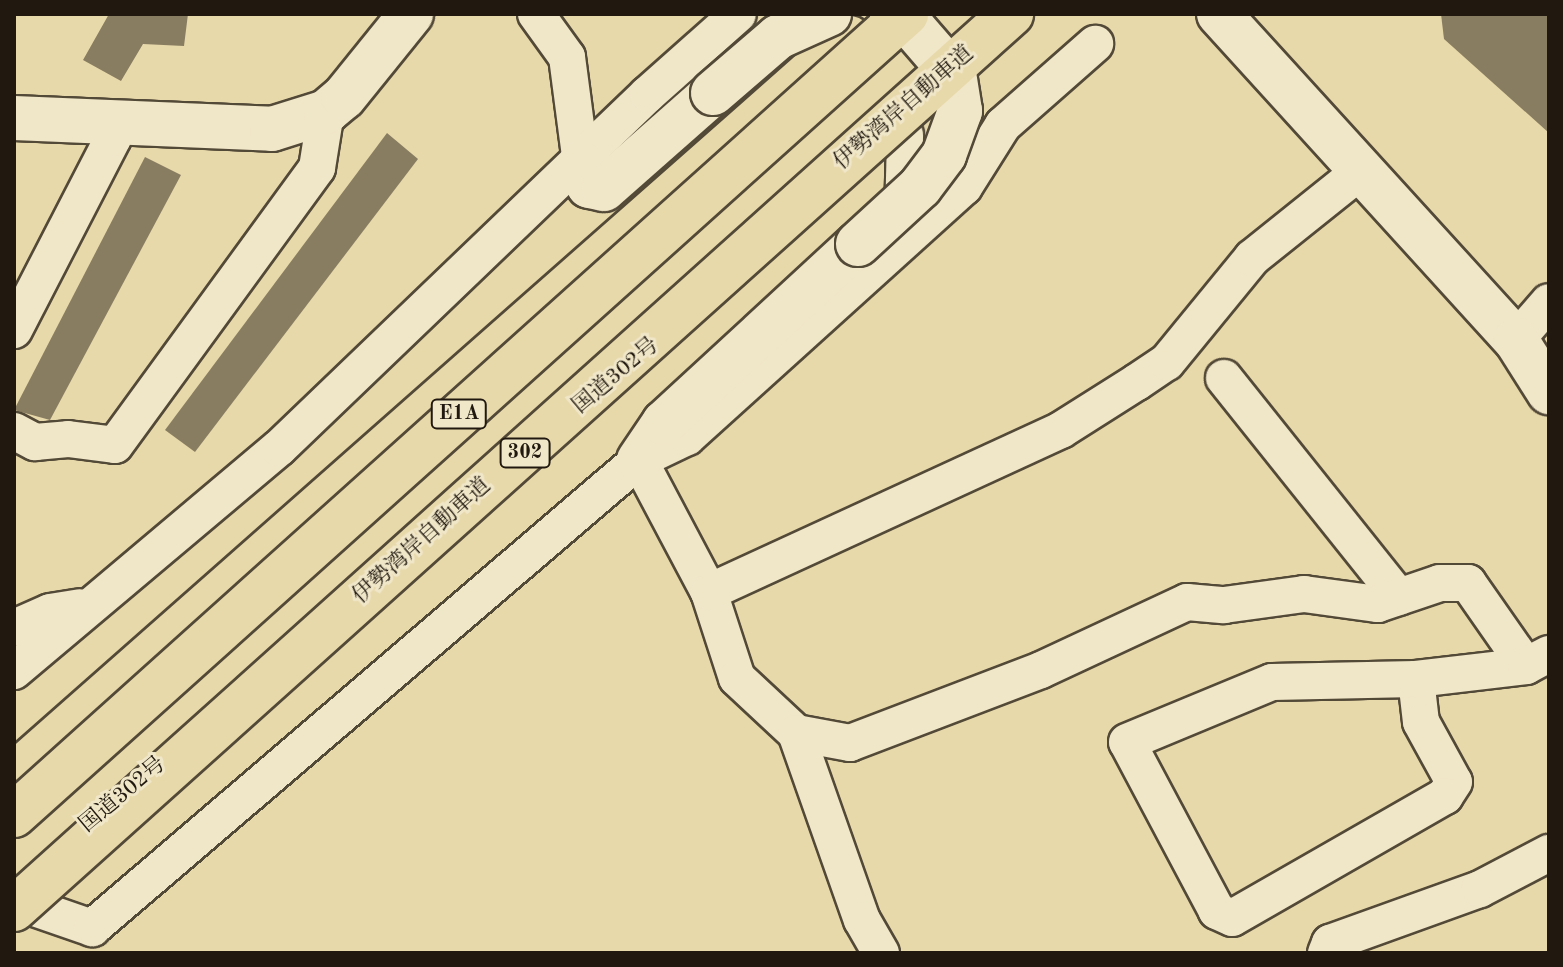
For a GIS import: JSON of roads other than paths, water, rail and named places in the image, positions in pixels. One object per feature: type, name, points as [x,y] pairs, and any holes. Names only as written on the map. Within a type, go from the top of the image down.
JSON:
[{"type":"highway","points":[[14,775],[791,87],[878,14]]},
{"type":"highway","name":"E1A","points":[[14,815],[906,14]]},
{"type":"highway","name":"伊勢湾岸自動車道","points":[[14,909],[1011,14]]},
{"type":"highway","name":"国道302号","points":[[14,888],[905,135],[1031,14]]},
{"type":"street","points":[[14,118],[272,129],[326,112],[386,50],[411,14]]},
{"type":"street","points":[[536,14],[567,57],[581,163],[589,186],[604,189],[778,37],[829,14]]},
{"type":"street","points":[[14,671],[85,606],[279,448],[581,163],[701,45],[738,14]]},
{"type":"street","points":[[639,460],[664,423],[920,187],[944,155],[960,111],[954,75],[915,30],[892,14]]},
{"type":"street","points":[[1219,14],[1516,340],[1549,392]]},
{"type":"street","points":[[14,901],[92,928],[639,460],[687,437],[964,187],[1003,125],[1095,44]]},
{"type":"street","points":[[701,45],[791,87]]},
{"type":"street","points":[[14,431],[35,442],[68,439],[115,445],[317,168],[326,112]]},
{"type":"street","points":[[14,330],[113,138],[112,122]]},
{"type":"street","points":[[902,244],[905,135]]},
{"type":"street","points":[[709,592],[1061,430],[1137,382],[1167,362],[1252,258],[1362,170]]},
{"type":"street","points":[[1516,340],[1549,302]]},
{"type":"street","points":[[1224,378],[1399,597]]},
{"type":"street","points":[[639,460],[709,592],[737,678],[796,733],[862,920],[881,953]]},
{"type":"street","points":[[796,733],[850,743],[1041,670],[1187,602],[1224,605],[1304,594],[1378,604],[1440,583],[1468,583],[1538,660]]},
{"type":"street","points":[[14,628],[50,612],[85,606]]},
{"type":"street","points":[[1416,679],[1421,722],[1454,782],[1445,796],[1232,918],[1217,911],[1127,742],[1272,682],[1416,679],[1538,660]]},
{"type":"street","points":[[1326,953],[1330,943],[1480,889],[1549,853]]}]
